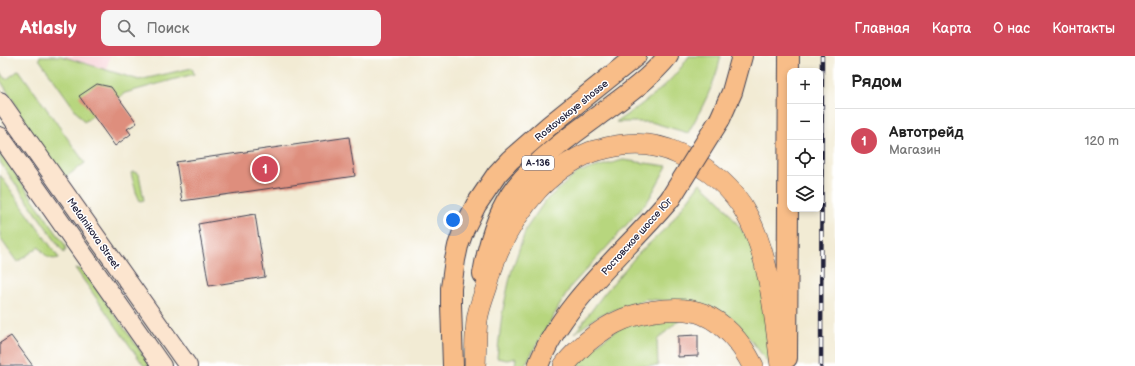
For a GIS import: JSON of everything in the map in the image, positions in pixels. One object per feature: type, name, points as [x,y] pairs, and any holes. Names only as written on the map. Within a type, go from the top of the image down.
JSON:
[{"type":"highway","name":"А-136","points":[[475,366],[478,316],[497,253],[509,228],[525,204],[537,189],[571,162],[590,152],[633,144],[652,145],[670,150],[688,158],[726,186],[746,212],[760,246],[768,279],[774,311],[781,366]]},
{"type":"highway","points":[[564,366],[575,352],[613,323],[630,316],[672,309],[694,311],[703,314],[722,325],[737,340],[753,366]]},
{"type":"main road","name":"Rostovskoye shosse","points":[[453,366],[451,288],[455,260],[464,229],[476,205],[497,174],[510,160],[550,125],[636,56]]},
{"type":"main road","name":"А-136","points":[[478,316],[485,262],[490,242],[503,208],[516,187],[543,158],[640,84],[668,56]]},
{"type":"main road","name":"Ростовское шоссе Юг","points":[[538,366],[551,339],[562,321],[603,272],[652,221],[670,199],[720,119],[732,92],[742,56]]},
{"type":"main road","points":[[787,366],[789,56]]},
{"type":"main road","name":"Metalnikova Street","points":[[0,101],[188,366]]},
{"type":"main road","name":"Metalnikova Street","points":[[0,136],[162,366]]},
{"type":"shaded area","points":[[61,56],[110,56],[106,70]]},
{"type":"green space","points":[[40,56],[61,56],[139,80],[192,68],[194,74],[125,93],[84,122],[39,59]]},
{"type":"green space","points":[[689,56],[721,56],[712,86],[688,133],[651,122],[616,122],[646,101],[666,84]]},
{"type":"green space","points":[[19,70],[85,163],[63,179],[26,126],[13,100],[0,80],[0,72],[4,78],[7,79]]},
{"type":"green space","points":[[0,152],[65,245],[66,249],[64,253],[0,162]]},
{"type":"green space","points":[[623,160],[667,166],[649,199],[571,286],[525,366],[515,366],[516,358],[507,360],[497,358],[502,314],[511,273],[526,229],[545,201],[578,172]]},
{"type":"green space","points":[[134,172],[139,174],[144,200],[140,201],[136,192],[131,173]]},
{"type":"green space","points":[[0,175],[59,258],[49,258],[39,247],[17,262],[0,238]]},
{"type":"green space","points":[[700,183],[721,202],[750,241],[764,278],[770,365],[750,339],[729,318],[696,303],[646,299],[600,315],[575,333],[603,295],[637,255],[669,225]]},
{"type":"green space","points":[[75,268],[83,270],[151,366],[144,366]]},
{"type":"green space","points":[[680,319],[657,340],[658,366],[567,366],[629,321]]},
{"type":"building","points":[[97,84],[111,87],[137,123],[127,129],[131,134],[115,146],[79,96]]},
{"type":"building","points":[[349,137],[355,176],[182,201],[176,162]]},
{"type":"building","points":[[255,214],[265,277],[209,286],[198,224]]},
{"type":"building","points":[[698,335],[698,356],[678,357],[678,336]]},
{"type":"building","points":[[11,336],[33,366],[0,366],[0,343]]},
{"type":"railway","points":[[821,366],[822,56]]},
{"type":"place","name":"Автотрейд","points":[[265,169]]}]
